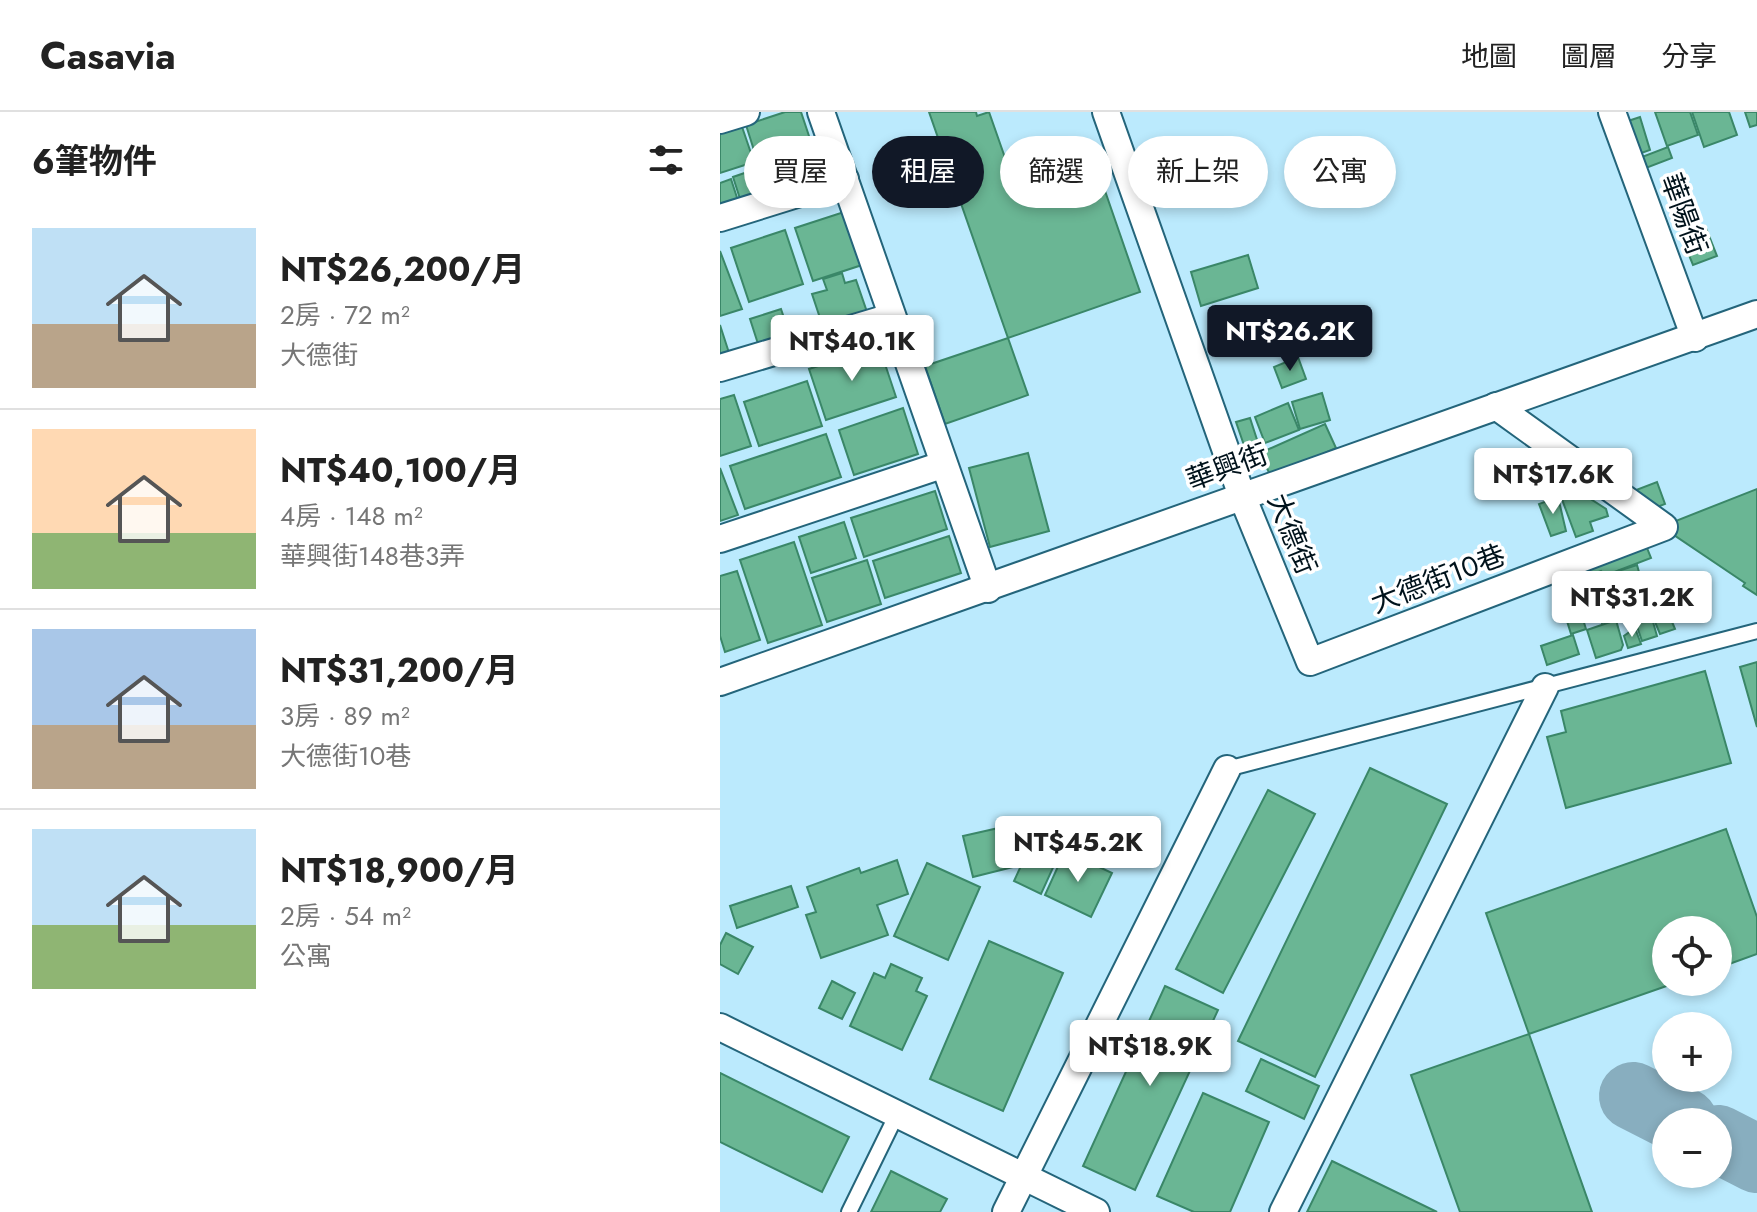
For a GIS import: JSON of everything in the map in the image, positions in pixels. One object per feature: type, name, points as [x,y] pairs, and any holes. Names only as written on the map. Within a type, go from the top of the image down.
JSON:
[{"type":"street","points":[[720,120],[746,112]]},
{"type":"street","points":[[821,112],[830,136]]},
{"type":"street","name":"大德街","points":[[1106,112],[1242,496],[1310,662]]},
{"type":"street","name":"華陽街","points":[[1612,112],[1695,338]]},
{"type":"street","points":[[720,218],[752,208]]},
{"type":"street","points":[[855,208],[942,465],[988,589]]},
{"type":"street","name":"華興街","points":[[720,680],[988,589],[1757,314]]},
{"type":"street","points":[[720,368],[891,317]]},
{"type":"street","name":"大德街10巷","points":[[1310,662],[1664,527],[1496,406]]},
{"type":"street","points":[[720,539],[942,465]]},
{"type":"street","points":[[1283,1212],[1545,687]]},
{"type":"street","points":[[1006,1212],[1227,769]]},
{"type":"street","points":[[720,1027],[1096,1212]]},
{"type":"lane","points":[[1227,769],[1757,631]]},
{"type":"lane","points":[[849,1212],[897,1114]]},
{"type":"building","points":[[785,112],[801,112],[809,136],[749,136],[746,125]]},
{"type":"building","points":[[929,112],[976,112],[977,116],[989,112],[1000,143],[1000,208],[1111,208],[1140,292],[1008,338],[963,208],[984,208],[984,136],[937,136]]},
{"type":"building","points":[[1655,112],[1690,112],[1698,135],[1667,146]]},
{"type":"building","points":[[1692,112],[1729,112],[1737,135],[1704,147]]},
{"type":"building","points":[[1745,112],[1757,112],[1757,125],[1750,127]]},
{"type":"building","points":[[1640,117],[1650,150],[1633,156],[1622,123]]},
{"type":"building","points":[[739,118],[745,136],[744,165],[720,173],[720,124]]},
{"type":"building","points":[[1668,147],[1672,158],[1638,171],[1634,160]]},
{"type":"building","points":[[744,173],[744,204],[742,205],[733,177]]},
{"type":"building","points":[[731,179],[740,207],[720,214],[720,183]]},
{"type":"building","points":[[844,212],[862,265],[813,281],[795,228]]},
{"type":"building","points":[[1706,228],[1717,256],[1693,265],[1682,238]]},
{"type":"building","points":[[785,230],[803,284],[749,302],[731,248]]},
{"type":"building","points":[[720,251],[742,309],[720,316]]},
{"type":"building","points":[[1248,255],[1258,288],[1201,306],[1191,272]]},
{"type":"building","points":[[842,273],[845,283],[856,280],[868,315],[824,330],[812,294],[827,290],[823,279]]},
{"type":"building","points":[[781,309],[791,339],[760,350],[750,319]]},
{"type":"building","points":[[1292,313],[1304,341],[1270,355],[1258,328]]},
{"type":"building","points":[[720,325],[731,359],[720,362]]},
{"type":"building","points":[[1008,338],[1028,395],[945,424],[925,366]]},
{"type":"building","points":[[879,346],[896,397],[826,420],[809,369]]},
{"type":"building","points":[[1298,357],[1306,379],[1282,388],[1274,367]]},
{"type":"building","points":[[807,381],[822,426],[759,446],[744,402]]},
{"type":"building","points":[[1322,393],[1330,420],[1300,429],[1292,402]]},
{"type":"building","points":[[734,395],[751,446],[720,456],[720,399]]},
{"type":"building","points":[[1288,403],[1299,430],[1265,443],[1255,417]]},
{"type":"building","points":[[903,408],[918,454],[854,475],[839,430]]},
{"type":"building","points":[[1250,418],[1260,449],[1247,454],[1236,422]]},
{"type":"building","points":[[1325,424],[1336,448],[1271,477],[1260,453]]},
{"type":"building","points":[[826,434],[841,477],[745,509],[730,466]]},
{"type":"building","points":[[1028,453],[1049,531],[990,547],[969,468]]},
{"type":"building","points":[[720,468],[738,515],[720,521]]},
{"type":"building","points":[[1657,482],[1665,504],[1644,512],[1636,490]]},
{"type":"building","points":[[1575,489],[1606,509],[1608,516],[1590,522],[1593,531],[1576,537],[1560,494]]},
{"type":"building","points":[[1757,489],[1757,595],[1743,586],[1745,583],[1671,533],[1668,524]]},
{"type":"building","points":[[935,491],[947,529],[864,557],[851,518]]},
{"type":"building","points":[[1558,497],[1566,531],[1551,536],[1539,504]]},
{"type":"building","points":[[844,522],[856,558],[811,573],[799,537]]},
{"type":"building","points":[[949,536],[961,573],[885,598],[873,561]]},
{"type":"building","points":[[794,542],[822,625],[768,643],[740,560]]},
{"type":"building","points":[[1645,543],[1651,558],[1604,576],[1601,571],[1585,577],[1582,568]]},
{"type":"building","points":[[867,560],[881,604],[827,622],[812,578]]},
{"type":"building","points":[[1637,565],[1657,636],[1642,641],[1618,571]]},
{"type":"building","points":[[1576,570],[1581,582],[1557,594],[1551,581]]},
{"type":"building","points":[[737,571],[760,640],[725,652],[720,636],[720,576]]},
{"type":"building","points":[[1602,572],[1604,578],[1617,573],[1632,613],[1602,623],[1586,578]]},
{"type":"building","points":[[1662,594],[1669,615],[1654,620],[1647,599]]},
{"type":"building","points":[[1577,600],[1586,629],[1571,634],[1562,605]]},
{"type":"building","points":[[1670,617],[1675,629],[1660,634],[1655,622]]},
{"type":"building","points":[[1616,620],[1623,645],[1621,650],[1596,658],[1587,630]]},
{"type":"building","points":[[1635,628],[1641,644],[1628,648],[1624,636]]},
{"type":"building","points":[[1573,635],[1579,654],[1547,665],[1541,646]]},
{"type":"building","points":[[1757,662],[1757,727],[1740,667]]},
{"type":"building","points":[[1705,671],[1731,763],[1566,808],[1547,737],[1566,732],[1561,711]]},
{"type":"building","points":[[1370,768],[1447,804],[1315,1077],[1238,1041]]},
{"type":"building","points":[[1268,790],[1315,814],[1223,993],[1176,969]]},
{"type":"building","points":[[1003,827],[1013,867],[973,877],[963,836]]},
{"type":"building","points":[[1726,829],[1757,917],[1757,954],[1732,963],[1732,916],[1652,916],[1652,991],[1529,1034],[1486,913]]},
{"type":"building","points":[[1034,838],[1061,850],[1041,894],[1014,881]]},
{"type":"building","points":[[1065,851],[1112,873],[1091,917],[1045,895]]},
{"type":"building","points":[[897,860],[908,894],[877,905],[888,935],[821,958],[806,915],[816,912],[807,887],[859,868],[861,873]]},
{"type":"building","points":[[927,863],[980,887],[948,960],[894,936]]},
{"type":"building","points":[[791,886],[798,907],[737,928],[730,906]]},
{"type":"building","points":[[726,933],[753,947],[738,974],[720,964],[720,945]]},
{"type":"building","points":[[989,941],[1063,973],[1003,1111],[930,1079]]},
{"type":"building","points":[[891,964],[922,978],[916,991],[927,996],[902,1050],[850,1026],[874,973],[885,978]]},
{"type":"building","points":[[832,981],[855,993],[842,1019],[819,1008]]},
{"type":"building","points":[[1165,986],[1218,1010],[1135,1190],[1083,1166]]},
{"type":"building","points":[[1529,1034],[1592,1212],[1460,1212],[1411,1075]]},
{"type":"building","points":[[1261,1059],[1319,1086],[1304,1119],[1246,1091]]},
{"type":"building","points":[[720,1073],[849,1137],[822,1192],[720,1142]]},
{"type":"building","points":[[1203,1093],[1269,1122],[1230,1212],[1194,1212],[1157,1196]]},
{"type":"building","points":[[1332,1161],[1437,1212],[1307,1212]]},
{"type":"building","points":[[891,1171],[947,1199],[940,1212],[871,1212]]},
{"type":"taxiway","points":[[1633,1096],[1657,1108]]},
{"type":"taxiway","points":[[1732,1146],[1757,1159]]}]
